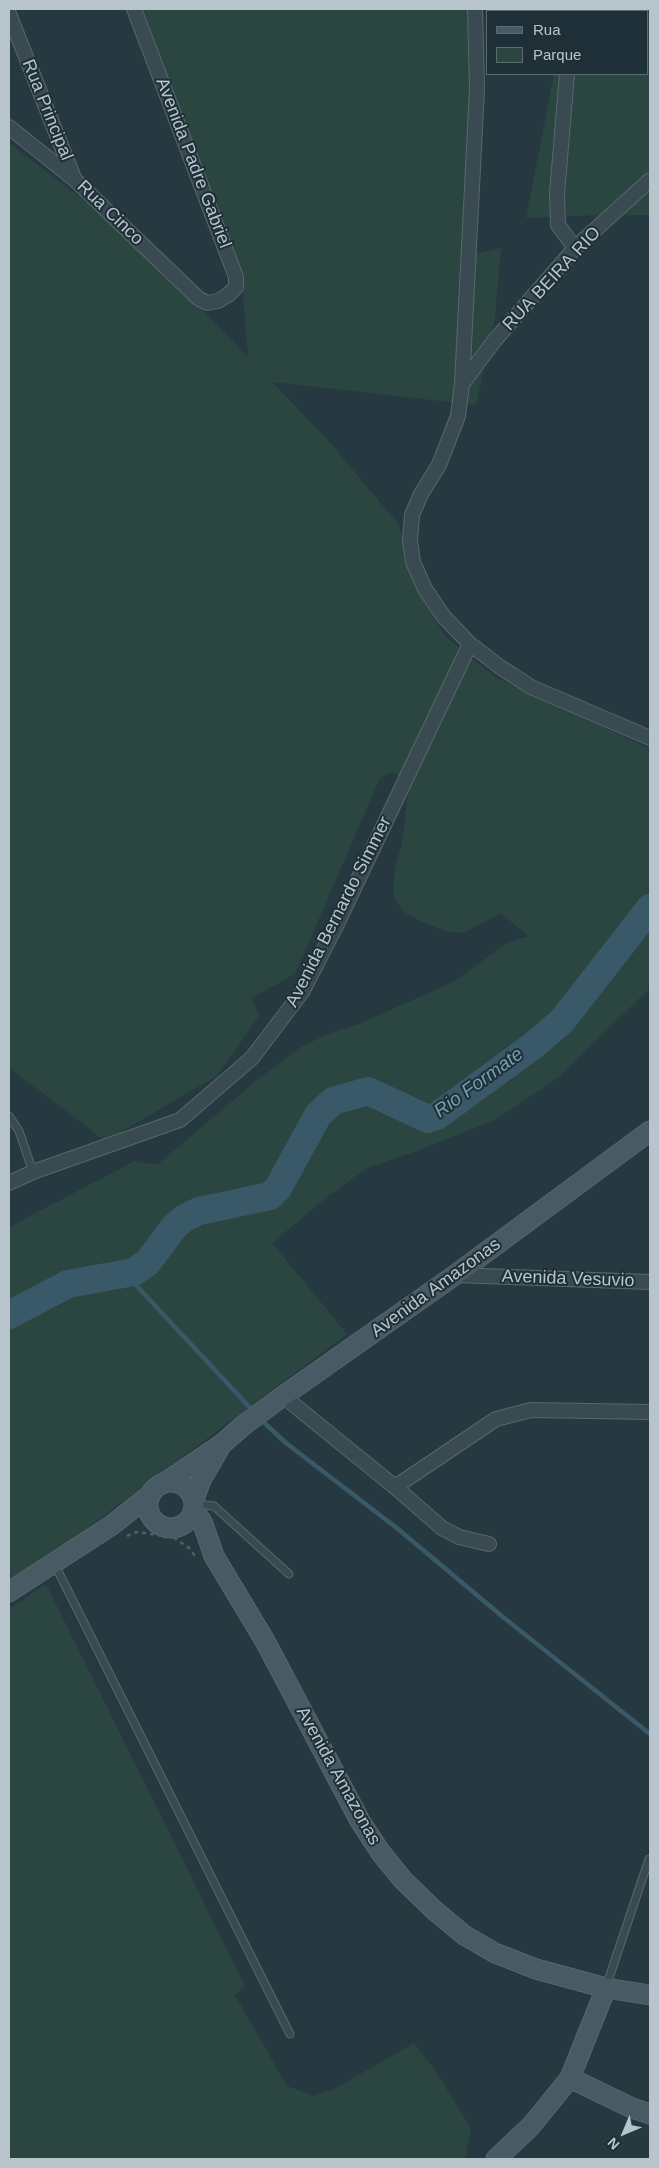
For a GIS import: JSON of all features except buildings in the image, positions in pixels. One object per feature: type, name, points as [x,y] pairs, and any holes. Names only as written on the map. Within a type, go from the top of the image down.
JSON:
[{"type":"street","name":"Avenida Padre Gabriel","points":[[134,9],[236,277],[236,287],[228,295],[218,301],[208,303]]},
{"type":"street","points":[[475,9],[477,89],[462,384],[458,416],[439,466],[421,494],[412,516],[410,540],[413,562],[425,589],[444,617],[470,644],[500,667],[531,687],[648,737]]},
{"type":"street","name":"Rua Principal","points":[[9,14],[74,178]]},
{"type":"street","points":[[567,75],[557,194],[558,225],[575,248]]},
{"type":"street","name":"Rua Cinco","points":[[9,127],[74,178],[198,298],[208,303]]},
{"type":"street","name":"RUA BEIRA RIO","points":[[462,384],[495,340],[575,248],[650,180]]},
{"type":"street","name":"Avenida Bernardo Simmer","points":[[9,1183],[33,1172],[180,1120],[252,1058],[302,992],[340,917],[470,644]]},
{"type":"street","name":"Avenida Amazonas","points":[[166,1482],[222,1444],[283,1396],[455,1276],[650,1131]]},
{"type":"street","name":"Avenida Vesuvio","points":[[455,1276],[648,1282]]},
{"type":"street","points":[[648,1282],[650,1296]]},
{"type":"street","points":[[283,1396],[395,1486],[442,1528],[459,1537],[489,1544]]},
{"type":"street","points":[[395,1486],[496,1419],[531,1410],[650,1412]]},
{"type":"street","name":"Avenida Amazonas","points":[[222,1444],[209,1465],[194,1504],[214,1556],[265,1641],[360,1821],[381,1853],[403,1880],[434,1910],[464,1935],[495,1952],[536,1969],[606,1988],[650,1996]]},
{"type":"street","points":[[9,1592],[112,1525],[151,1494],[157,1486],[166,1482],[175,1482],[183,1485],[190,1491],[194,1504],[187,1522],[174,1528],[165,1527],[154,1520],[148,1508],[151,1494]]},
{"type":"street","points":[[112,1525],[154,1520]]},
{"type":"street","name":"Avenida Amazonas","points":[[174,1528],[188,1533],[214,1556]]},
{"type":"street","points":[[496,2159],[531,2126],[570,2078],[606,1988]]},
{"type":"street","points":[[570,2078],[632,2108],[650,2114]]},
{"type":"lane","points":[[9,1116],[18,1131],[33,1172]]},
{"type":"lane","points":[[194,1504],[214,1506],[290,1574]]},
{"type":"lane","points":[[54,1562],[290,2034]]},
{"type":"lane","points":[[606,1988],[649,1859]]},
{"type":"green space","points":[[142,9],[470,9],[476,254],[501,248],[495,316],[476,405],[272,382],[327,439],[399,525],[414,583],[445,636],[495,677],[646,747],[650,744],[650,988],[559,1077],[495,1120],[414,1152],[367,1168],[326,1198],[272,1243],[347,1334],[89,1527],[9,1581],[9,1227],[135,1161],[157,1165],[257,1080],[301,1047],[330,1033],[359,1024],[453,982],[507,943],[529,936],[500,913],[464,933],[450,932],[426,924],[404,912],[393,897],[395,868],[402,843],[408,794],[404,781],[394,772],[380,778],[295,974],[252,998],[259,1016],[217,1076],[105,1141],[9,1067],[9,143],[123,230],[248,357],[241,272]]},
{"type":"green space","points":[[650,9],[650,215],[526,218],[554,75],[649,75],[649,10],[566,10]]},
{"type":"green space","points":[[46,1584],[245,1985],[235,1995],[287,2086],[314,2096],[336,2088],[414,2043],[435,2070],[471,2129],[465,2159],[9,2159],[9,1609]]},
{"type":"waterway","name":"Rio Formate","points":[[9,1315],[68,1284],[134,1272],[148,1262],[174,1227],[183,1219],[199,1211],[270,1196],[278,1188],[318,1115],[333,1101],[368,1091],[428,1119],[437,1116],[534,1045],[562,1021],[650,908]]},
{"type":"waterway","points":[[132,1272],[134,1283],[254,1412]]},
{"type":"waterway","points":[[259,1418],[286,1443],[398,1529],[503,1617],[650,1734]]}]
